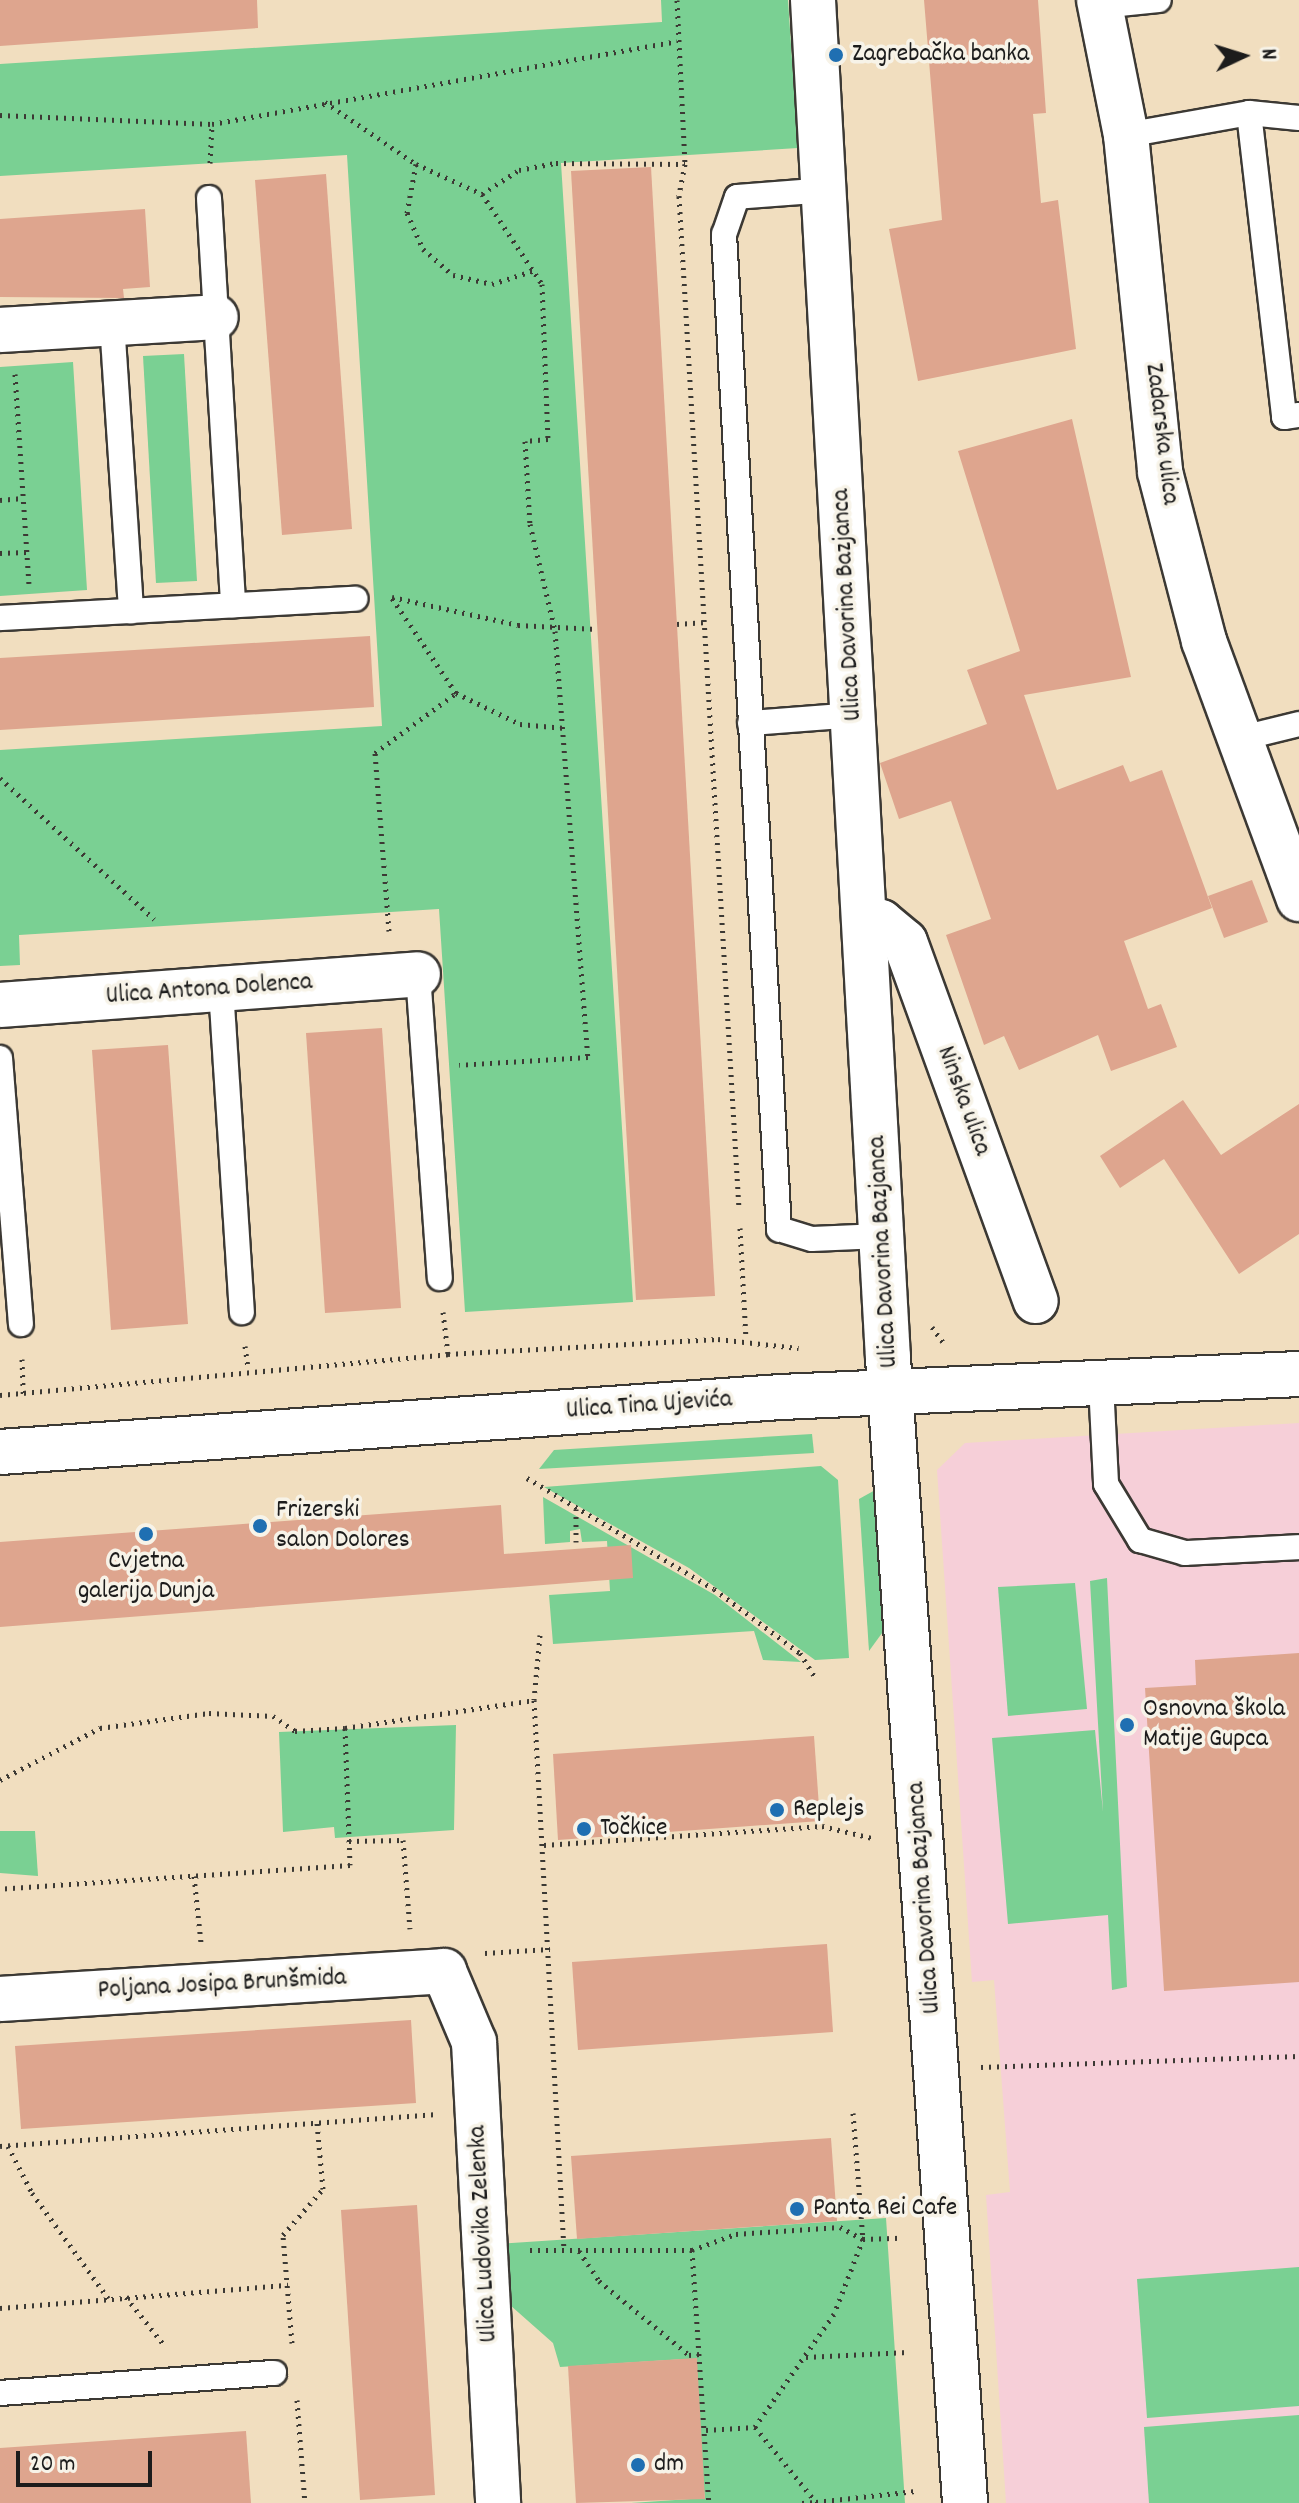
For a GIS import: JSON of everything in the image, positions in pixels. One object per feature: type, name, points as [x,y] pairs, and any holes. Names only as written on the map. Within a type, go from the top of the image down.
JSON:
[{"type":"street","name":"Ulica Davorina Bazjanca","points":[[813,0],[827,190],[853,715],[868,922],[881,1236],[965,2503]]},
{"type":"street","name":"Zadarska ulica","points":[[1099,3],[1126,135],[1160,472],[1238,739],[1299,899]]},
{"type":"street","points":[[6,330],[216,317]]},
{"type":"street","name":"Ninska ulica","points":[[868,922],[881,922],[905,942],[1036,1301]]},
{"type":"street","name":"Ulica Antona Dolenca","points":[[0,1005],[405,975]]},
{"type":"street","name":"Ulica Tina Ujevića","points":[[0,1452],[893,1394],[1299,1374]]},
{"type":"street","name":"Poljana Josipa Brunšmida","points":[[0,1999],[206,1986],[430,1959]]},
{"type":"street","name":"Ulica Ludovika Zelenka","points":[[430,1959],[474,2042],[498,2503]]},
{"type":"lane","points":[[1099,3],[1159,0]]},
{"type":"lane","points":[[1126,135],[1249,113],[1299,118]]},
{"type":"lane","points":[[1249,113],[1284,417],[1299,415]]},
{"type":"lane","points":[[827,190],[737,197],[724,234],[779,1229],[812,1239],[881,1236]]},
{"type":"lane","points":[[209,198],[233,605]]},
{"type":"lane","points":[[112,323],[131,611]]},
{"type":"lane","points":[[0,618],[355,599]]},
{"type":"lane","points":[[750,723],[853,715]]},
{"type":"lane","points":[[1238,739],[1299,724]]},
{"type":"lane","points":[[405,975],[425,1067],[440,1278]]},
{"type":"lane","points":[[221,989],[242,1312]]},
{"type":"lane","points":[[0,1058],[21,1324]]},
{"type":"lane","points":[[1101,1384],[1106,1484],[1140,1540],[1185,1553],[1299,1547]]},
{"type":"lane","points":[[0,2393],[274,2373]]},
{"type":"path","points":[[0,1395],[248,1368],[746,1338],[679,196],[685,164],[677,0]]},
{"type":"path","points":[[0,115],[212,124],[677,41]]},
{"type":"path","points":[[325,102],[416,164],[482,194],[535,270],[548,439],[525,441],[530,524],[555,631],[565,728],[588,1057],[425,1067]]},
{"type":"path","points":[[482,194],[519,170],[556,163],[685,164]]},
{"type":"path","points":[[416,164],[407,213],[423,249],[453,275],[492,284],[535,270]]},
{"type":"path","points":[[6,330],[31,617]]},
{"type":"path","points":[[0,500],[23,498]]},
{"type":"path","points":[[0,553],[27,552]]},
{"type":"path","points":[[391,597],[456,693],[520,724],[565,728]]},
{"type":"path","points":[[355,599],[391,597],[555,631],[597,629]]},
{"type":"path","points":[[677,624],[703,622]]},
{"type":"path","points":[[405,975],[375,753],[456,693]]},
{"type":"path","points":[[0,778],[154,919]]},
{"type":"path","points":[[527,1478],[714,1589],[800,1653],[815,1677]]},
{"type":"path","points":[[576,1509],[576,1542]]},
{"type":"path","points":[[540,1635],[534,1700],[564,2250]]},
{"type":"path","points":[[0,1780],[100,1728],[209,1713],[273,1716],[295,1731],[345,1728],[534,1700]]},
{"type":"path","points":[[0,1889],[350,1865],[345,1728]]},
{"type":"path","points":[[544,1845],[822,1826],[872,1838]]},
{"type":"path","points":[[349,1841],[403,1840],[430,1959]]},
{"type":"path","points":[[194,1876],[206,1986]]},
{"type":"path","points":[[968,2067],[1299,2056]]},
{"type":"path","points":[[0,2146],[450,2113]]},
{"type":"path","points":[[755,2427],[834,2314],[863,2239],[853,2113]]},
{"type":"path","points":[[294,2358],[283,2235],[323,2189],[317,2123]]},
{"type":"path","points":[[8,2146],[32,2193],[108,2298]]},
{"type":"path","points":[[516,2250],[692,2250],[766,2232],[840,2227],[863,2239],[901,2238]]},
{"type":"path","points":[[692,2250],[709,2503]]},
{"type":"path","points":[[578,2251],[599,2281],[689,2355],[700,2354]]},
{"type":"path","points":[[0,2308],[288,2285]]},
{"type":"path","points":[[126,2297],[163,2336],[169,2381]]},
{"type":"path","points":[[805,2357],[908,2352]]},
{"type":"path","points":[[296,2388],[305,2503]]},
{"type":"path","points":[[706,2430],[755,2427]]},
{"type":"path","points":[[755,2427],[816,2502]]},
{"type":"path","points":[[802,2503],[915,2491]]},
{"type":"shaded area","name":"Osnovna škola Matije Gupca","points":[[1299,1423],[1299,2503],[1006,2503],[986,2195],[1010,2192],[994,1980],[972,1982],[937,1470],[965,1443]]},
{"type":"green space","points":[[661,0],[788,0],[798,148],[561,163],[633,1302],[465,1312],[439,909],[19,935],[20,965],[0,966],[0,750],[382,726],[347,155],[0,176],[0,64],[662,22]]},
{"type":"green space","points":[[184,354],[197,581],[156,583],[143,356]]},
{"type":"green space","points":[[73,362],[87,590],[0,596],[0,367]]},
{"type":"green space","points":[[812,1434],[814,1453],[539,1469],[554,1450]]},
{"type":"green space","points":[[821,1466],[838,1480],[849,1658],[815,1660],[689,1568],[544,1487]]},
{"type":"green space","points":[[877,1489],[885,1629],[869,1651],[859,1499]]},
{"type":"green space","points":[[543,1497],[715,1595],[801,1662],[763,1660],[754,1631],[553,1644],[549,1595],[610,1591],[607,1541],[582,1542],[580,1529],[570,1531],[570,1542],[545,1544]]},
{"type":"green space","points":[[1107,1578],[1127,1987],[1112,1990],[1108,1915],[1008,1924],[992,1738],[1095,1730],[1103,1812],[1090,1581]]},
{"type":"green space","points":[[1075,1583],[1087,1709],[1008,1716],[998,1587]]},
{"type":"green space","points":[[456,1725],[454,1830],[335,1838],[334,1827],[283,1832],[279,1732]]},
{"type":"green space","points":[[0,1831],[35,1831],[38,1876],[0,1873]]},
{"type":"green space","points":[[886,2218],[905,2503],[631,2503],[705,2498],[685,2359],[560,2367],[553,2343],[502,2298],[498,2244]]},
{"type":"green space","points":[[1299,2267],[1299,2406],[1147,2418],[1137,2279]]},
{"type":"green space","points":[[1299,2415],[1299,2503],[1149,2503],[1144,2427]]},
{"type":"building","points":[[0,0],[257,0],[258,28],[0,46]]},
{"type":"building","points":[[924,0],[1038,0],[1046,113],[1033,114],[1041,203],[1058,200],[1076,349],[918,381],[889,229],[942,220]]},
{"type":"building","points":[[651,167],[715,1296],[636,1300],[571,171]]},
{"type":"building","points":[[326,174],[352,529],[282,535],[255,180]]},
{"type":"building","points":[[145,209],[150,287],[123,289],[124,298],[0,297],[0,219]]},
{"type":"building","points":[[1072,419],[1131,677],[1024,695],[1057,790],[1123,765],[1130,782],[1162,770],[1212,908],[1124,941],[1148,1009],[1161,1004],[1177,1047],[1111,1071],[1098,1035],[1019,1070],[1004,1036],[984,1045],[946,935],[991,919],[951,801],[899,819],[880,763],[987,724],[967,670],[1020,651],[958,451]]},
{"type":"building","points":[[370,636],[374,707],[0,730],[0,658]]},
{"type":"building","points":[[1252,880],[1268,922],[1224,938],[1208,896]]},
{"type":"building","points":[[382,1028],[401,1308],[325,1313],[306,1033]]},
{"type":"building","points":[[168,1045],[188,1324],[111,1330],[92,1050]]},
{"type":"building","points":[[1183,1100],[1221,1155],[1299,1104],[1299,1234],[1239,1274],[1164,1159],[1120,1188],[1100,1156]]},
{"type":"building","points":[[501,1505],[504,1554],[631,1545],[633,1578],[0,1627],[0,1542]]},
{"type":"building","points":[[1299,1653],[1299,1982],[1164,1991],[1145,1688],[1196,1685],[1195,1660]]},
{"type":"building","points":[[814,1736],[820,1821],[558,1840],[553,1754]]},
{"type":"building","points":[[827,1944],[833,2032],[578,2050],[572,1962]]},
{"type":"building","points":[[411,2020],[416,2103],[21,2129],[15,2046]]},
{"type":"building","points":[[831,2138],[837,2221],[577,2239],[571,2156]]},
{"type":"building","points":[[417,2205],[435,2495],[360,2500],[341,2210]]},
{"type":"building","name":"dm","points":[[697,2358],[705,2499],[576,2503],[568,2366]]},
{"type":"building","points":[[246,2431],[251,2503],[0,2503],[0,2448]]},
{"type":"place","name":"Zagrebačka banka","points":[[836,55]]},
{"type":"place","name":"Frizerski salon Dolores","points":[[260,1526]]},
{"type":"place","name":"Cvjetna galerija Dunja","points":[[146,1534]]},
{"type":"place","name":"Osnovna škola Matije Gupca","points":[[1127,1725]]},
{"type":"place","name":"Replejs","points":[[777,1810]]},
{"type":"place","name":"Točkice","points":[[584,1829]]},
{"type":"place","name":"Panta Rei Cafe","points":[[797,2209]]},
{"type":"place","name":"dm","points":[[638,2465]]}]
